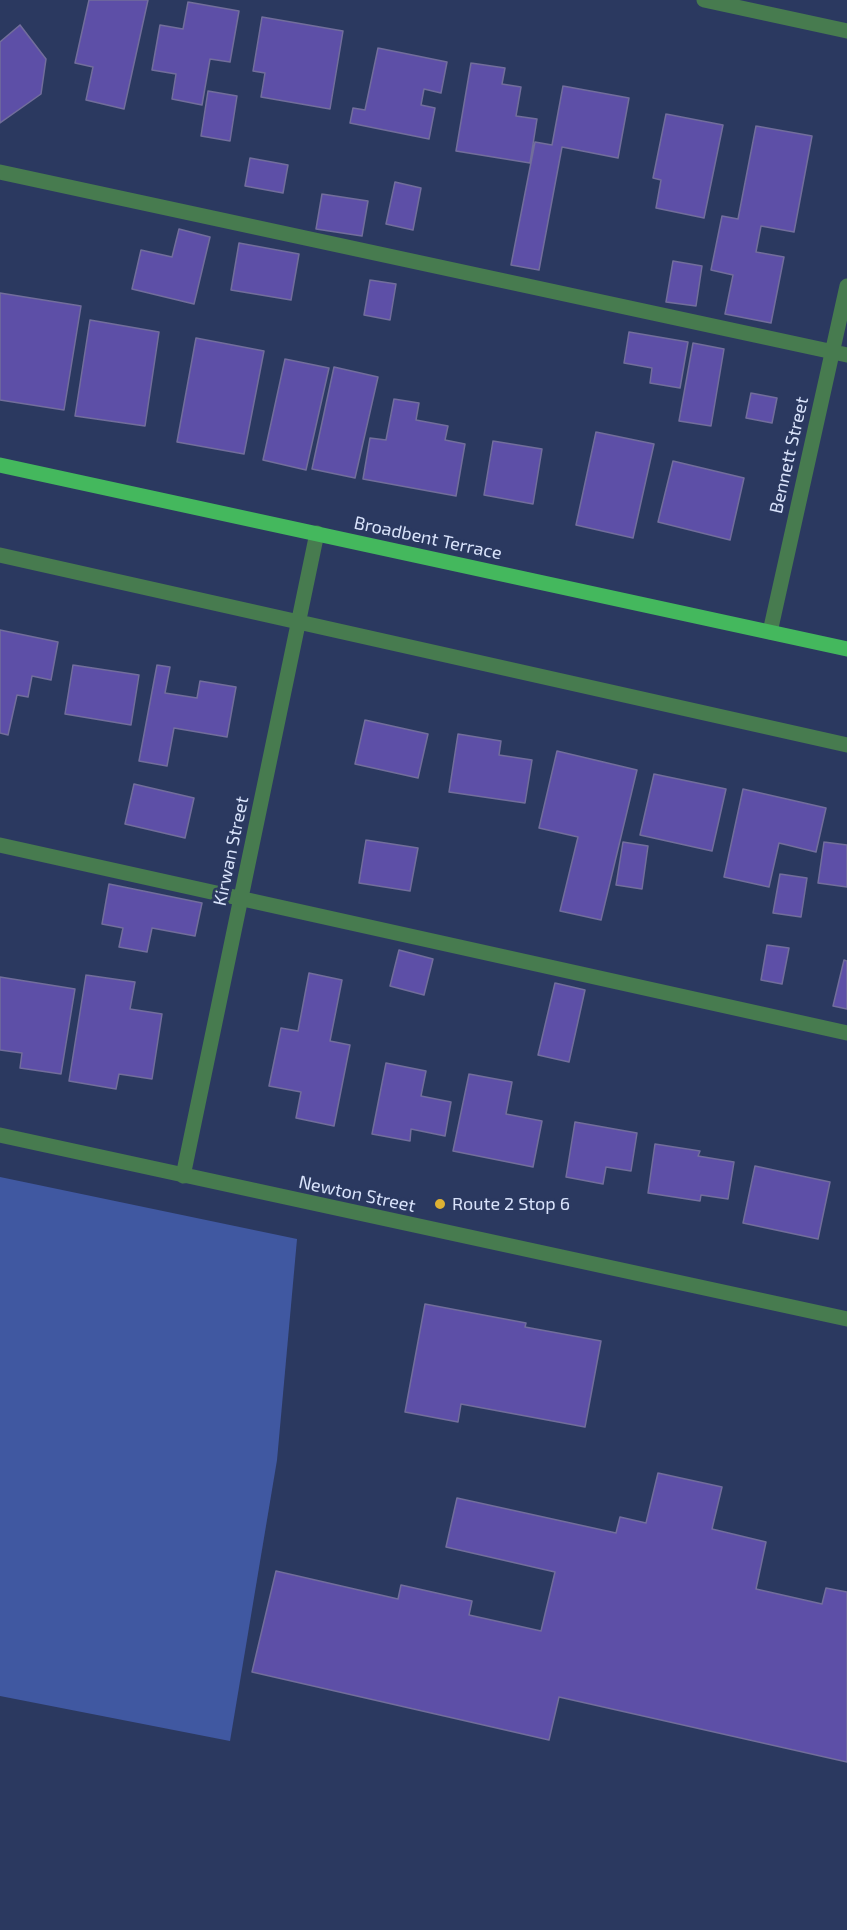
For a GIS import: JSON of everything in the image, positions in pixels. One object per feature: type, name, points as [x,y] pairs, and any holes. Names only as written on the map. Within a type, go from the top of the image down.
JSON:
[{"type":"main road","name":"Broadbent Terrace","points":[[0,465],[847,650]]},
{"type":"street","points":[[704,0],[847,32]]},
{"type":"street","points":[[0,172],[840,353]]},
{"type":"street","name":"Bennett Street","points":[[770,632],[840,353],[847,286]]},
{"type":"street","name":"Kirwan Street","points":[[183,1176],[317,533]]},
{"type":"street","points":[[0,555],[847,744]]},
{"type":"street","points":[[0,846],[847,1033]]},
{"type":"street","name":"Newton Street","points":[[0,1135],[847,1319]]},
{"type":"shaded area","points":[[0,1177],[297,1239],[277,1460],[230,1741],[0,1696]]},
{"type":"building","points":[[89,0],[148,0],[124,109],[86,100],[93,67],[75,63]]},
{"type":"building","points":[[188,2],[239,11],[230,62],[210,59],[202,105],[172,99],[176,74],[152,70],[160,25],[183,29]]},
{"type":"building","points":[[262,17],[343,31],[330,109],[261,97],[265,73],[253,71]]},
{"type":"building","points":[[20,25],[46,59],[41,94],[0,123],[0,42]]},
{"type":"building","points":[[378,48],[447,62],[441,93],[424,89],[421,105],[435,108],[429,139],[350,123],[353,108],[365,110]]},
{"type":"building","points":[[471,63],[505,68],[502,84],[521,87],[516,116],[537,119],[530,163],[456,151]]},
{"type":"building","points":[[563,86],[629,98],[618,158],[562,147],[539,270],[511,265],[535,142],[552,145]]},
{"type":"building","points":[[208,91],[237,96],[230,141],[201,136]]},
{"type":"building","points":[[666,114],[723,125],[704,218],[656,208],[661,180],[653,178]]},
{"type":"building","points":[[756,126],[812,136],[794,232],[761,226],[756,252],[784,257],[771,323],[725,314],[733,275],[711,270],[722,216],[738,219]]},
{"type":"building","points":[[250,158],[288,165],[283,193],[245,186]]},
{"type":"building","points":[[395,182],[421,188],[413,230],[386,224]]},
{"type":"building","points":[[322,194],[368,201],[362,236],[316,229]]},
{"type":"building","points":[[179,229],[210,237],[194,304],[132,289],[141,250],[172,257]]},
{"type":"building","points":[[239,243],[299,254],[291,300],[231,290]]},
{"type":"building","points":[[673,261],[702,266],[696,306],[666,302]]},
{"type":"building","points":[[370,280],[396,284],[390,320],[364,315]]},
{"type":"building","points":[[0,293],[81,306],[64,410],[0,400]]},
{"type":"building","points":[[90,320],[159,332],[145,426],[75,416]]},
{"type":"building","points":[[629,332],[688,342],[680,388],[650,383],[652,368],[624,363]]},
{"type":"building","points":[[196,338],[264,351],[244,454],[177,442]]},
{"type":"building","points":[[693,343],[724,349],[711,426],[679,421]]},
{"type":"building","points":[[285,359],[329,368],[306,470],[263,460]]},
{"type":"building","points":[[334,367],[378,377],[355,478],[312,469]]},
{"type":"building","points":[[751,393],[777,398],[772,423],[746,418]]},
{"type":"building","points":[[394,399],[419,403],[416,420],[448,426],[445,440],[465,444],[456,496],[363,479],[370,438],[386,440]]},
{"type":"building","points":[[596,432],[654,444],[633,538],[576,525]]},
{"type":"building","points":[[493,441],[542,449],[533,504],[484,495]]},
{"type":"building","points":[[673,461],[744,478],[730,540],[658,522]]},
{"type":"building","points":[[0,630],[58,642],[51,680],[32,676],[28,697],[17,695],[8,735],[0,733]]},
{"type":"building","points":[[73,665],[139,675],[131,725],[65,714]]},
{"type":"building","points":[[157,665],[170,667],[165,693],[197,698],[200,681],[236,687],[227,737],[174,728],[167,766],[139,761]]},
{"type":"building","points":[[365,720],[428,734],[418,778],[355,764]]},
{"type":"building","points":[[458,734],[501,741],[499,755],[532,760],[525,803],[449,792]]},
{"type":"building","points":[[557,751],[637,770],[601,920],[560,911],[578,837],[539,828]]},
{"type":"building","points":[[654,774],[726,789],[712,851],[640,835]]},
{"type":"building","points":[[134,784],[194,798],[185,838],[125,824]]},
{"type":"building","points":[[743,789],[826,808],[816,852],[779,843],[769,887],[724,877]]},
{"type":"building","points":[[366,840],[418,848],[410,891],[359,883]]},
{"type":"building","points":[[623,842],[648,846],[642,889],[616,885]]},
{"type":"building","points":[[824,842],[847,845],[847,887],[818,883]]},
{"type":"building","points":[[780,874],[807,878],[801,917],[773,913]]},
{"type":"building","points":[[109,884],[202,903],[195,936],[152,928],[147,952],[119,947],[123,928],[102,924]]},
{"type":"building","points":[[767,945],[789,948],[782,984],[761,980]]},
{"type":"building","points":[[399,950],[433,959],[424,995],[390,986]]},
{"type":"building","points":[[844,960],[847,961],[847,1009],[833,1006]]},
{"type":"building","points":[[309,973],[342,980],[330,1041],[350,1045],[334,1126],[296,1118],[301,1092],[269,1086],[281,1028],[298,1031]]},
{"type":"building","points":[[86,975],[135,982],[130,1009],[162,1014],[152,1079],[119,1074],[116,1089],[69,1081]]},
{"type":"building","points":[[0,977],[75,989],[61,1074],[20,1068],[22,1053],[0,1050]]},
{"type":"building","points":[[555,983],[585,990],[569,1062],[538,1055]]},
{"type":"building","points":[[386,1063],[426,1071],[421,1096],[451,1102],[445,1136],[411,1129],[410,1141],[372,1134]]},
{"type":"building","points":[[469,1074],[512,1082],[506,1114],[542,1121],[533,1167],[453,1151]]},
{"type":"building","points":[[575,1122],[637,1133],[631,1171],[606,1167],[603,1184],[566,1177]]},
{"type":"building","points":[[655,1144],[700,1151],[698,1156],[734,1162],[728,1199],[701,1195],[700,1201],[648,1193]]},
{"type":"building","points":[[755,1166],[830,1182],[818,1239],[743,1223]]},
{"type":"building","points":[[425,1304],[526,1323],[525,1327],[601,1341],[585,1427],[461,1404],[458,1422],[405,1412]]},
{"type":"building","points":[[658,1473],[722,1487],[712,1529],[766,1542],[756,1589],[822,1604],[826,1588],[847,1592],[847,1762],[559,1697],[549,1740],[252,1672],[276,1571],[398,1599],[401,1585],[472,1601],[469,1615],[541,1631],[555,1572],[446,1547],[457,1498],[616,1533],[620,1517],[646,1523]]},
{"type":"place","name":"Route 2 Stop 6","points":[[440,1204]]}]
